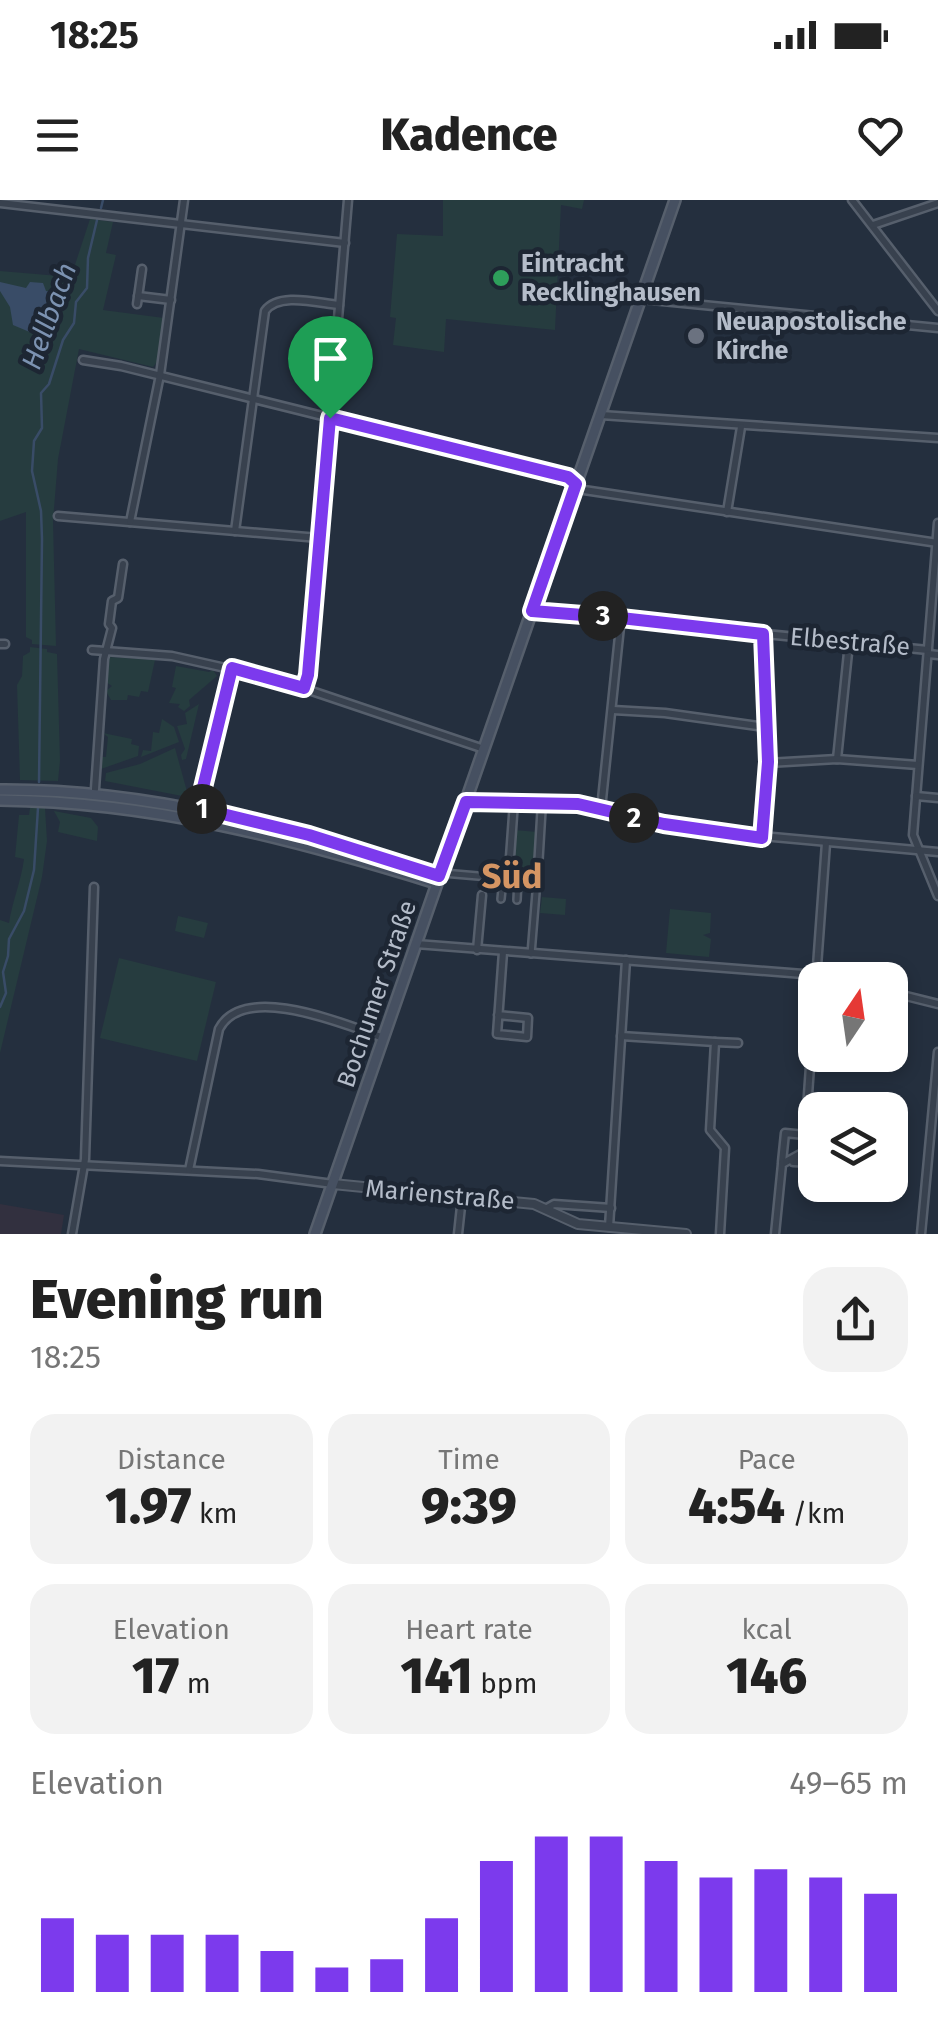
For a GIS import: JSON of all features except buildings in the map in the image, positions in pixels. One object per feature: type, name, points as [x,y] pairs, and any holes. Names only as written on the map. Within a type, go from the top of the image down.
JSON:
[{"type":"main road","name":"Bochumer Straße","points":[[315,1234],[675,200]]},
{"type":"main road","points":[[0,790],[101,794],[198,813],[438,877]]},
{"type":"main road","points":[[0,800],[198,813]]},
{"type":"street","points":[[83,213],[85,200]]},
{"type":"street","points":[[130,522],[160,375],[184,200]]},
{"type":"street","points":[[304,688],[348,200]]},
{"type":"street","points":[[852,200],[938,311]]},
{"type":"street","points":[[0,203],[345,243]]},
{"type":"street","points":[[872,226],[938,203]]},
{"type":"street","points":[[142,269],[138,300],[171,300]]},
{"type":"street","points":[[642,299],[938,328]]},
{"type":"street","points":[[234,530],[267,307],[281,300],[339,305]]},
{"type":"street","points":[[83,360],[160,375],[568,477],[584,490],[937,543]]},
{"type":"street","points":[[600,414],[938,438]]},
{"type":"street","points":[[727,512],[741,426]]},
{"type":"street","points":[[58,516],[319,538]]},
{"type":"street","points":[[938,523],[913,835],[938,896]]},
{"type":"street","points":[[95,789],[112,602],[118,598],[122,564]]},
{"type":"street","name":"Elbestraße","points":[[532,611],[938,655]]},
{"type":"street","points":[[601,809],[621,618]]},
{"type":"street","points":[[762,838],[768,762],[763,634]]},
{"type":"street","points":[[836,759],[849,643]]},
{"type":"street","points":[[92,650],[172,656],[232,668],[484,749]]},
{"type":"street","points":[[198,813],[232,668]]},
{"type":"street","points":[[925,686],[938,688]]},
{"type":"street","points":[[612,710],[766,727]]},
{"type":"street","points":[[768,762],[836,759],[918,765]]},
{"type":"street","points":[[916,796],[938,798]]},
{"type":"street","points":[[466,802],[542,802],[601,809],[706,832],[938,852]]},
{"type":"street","points":[[502,899],[514,802]]},
{"type":"street","points":[[531,954],[542,802]]},
{"type":"street","points":[[817,962],[826,843]]},
{"type":"street","points":[[438,877],[507,876],[536,881]]},
{"type":"street","points":[[477,950],[484,878]]},
{"type":"street","points":[[516,900],[518,880]]},
{"type":"street","points":[[72,1234],[85,1165],[94,888]]},
{"type":"street","points":[[416,944],[798,976]]},
{"type":"street","points":[[498,1015],[528,1018],[527,1037],[497,1034],[498,1015],[503,952]]},
{"type":"street","points":[[609,1227],[626,960]]},
{"type":"street","points":[[908,996],[938,1004]]},
{"type":"street","points":[[188,1170],[220,1029],[234,1011],[250,1007],[311,1013],[384,1038]]},
{"type":"street","points":[[622,1036],[738,1043]]},
{"type":"street","points":[[715,1042],[710,1130],[725,1148],[720,1234]]},
{"type":"street","points":[[921,1234],[938,1052]]},
{"type":"street","points":[[775,1234],[785,1133],[798,1134]]},
{"type":"street","points":[[784,1162],[798,1157]]},
{"type":"street","points":[[0,1160],[276,1175],[333,1184]]},
{"type":"street","points":[[784,1162],[798,1162]]},
{"type":"street","name":"Marienstraße","points":[[333,1184],[534,1204],[578,1224],[686,1234]]},
{"type":"street","points":[[458,1234],[462,1197]]},
{"type":"street","name":"Marienstraße","points":[[548,1208],[554,1204],[611,1208]]},
{"type":"shaded area","points":[[0,1204],[64,1215],[61,1234],[0,1234]]},
{"type":"green space","name":"Eintracht Recklinghausen","points":[[443,200],[584,200],[582,209],[561,205],[555,330],[446,319],[444,352],[393,345],[396,318],[390,317],[397,234],[443,236]]},
{"type":"green space","points":[[90,219],[113,222],[106,253],[116,255],[103,310],[164,318],[153,367],[79,349],[58,459],[53,521],[56,646],[32,644],[26,637],[26,512],[0,521],[0,271],[71,277]]},
{"type":"green space","points":[[30,647],[57,654],[58,781],[20,780],[17,685],[22,676],[23,656],[30,652]]},
{"type":"green space","points":[[109,657],[155,660],[148,692],[141,691],[139,697],[128,695],[127,700],[111,700],[106,691],[112,686],[106,682]]},
{"type":"green space","points":[[176,666],[213,670],[217,676],[189,700],[190,706],[184,711],[178,707],[180,704],[169,703],[176,688],[172,687]]},
{"type":"green space","points":[[199,704],[186,759],[182,760],[185,749],[177,726],[187,724],[185,713]]},
{"type":"green space","points":[[162,719],[174,727],[179,742],[141,757],[143,750],[151,751],[153,732],[159,733]]},
{"type":"green space","points":[[103,733],[132,739],[131,744],[139,746],[138,756],[101,769],[108,737]]},
{"type":"green space","points":[[175,748],[188,795],[105,781],[106,773],[140,764]]},
{"type":"green space","points":[[30,808],[45,808],[47,841],[0,1053],[0,920],[9,923],[24,859],[15,857],[19,815],[29,815]]},
{"type":"green space","points":[[54,811],[91,818],[98,827],[97,841],[58,832],[60,822]]},
{"type":"green space","points":[[514,830],[538,832],[535,874],[511,872]]},
{"type":"green space","points":[[542,897],[566,899],[565,915],[540,913]]},
{"type":"green space","points":[[670,909],[711,913],[710,933],[703,935],[711,939],[709,957],[666,953]]},
{"type":"green space","points":[[178,916],[208,923],[204,938],[175,931]]},
{"type":"green space","points":[[119,958],[216,982],[197,1061],[100,1038]]},
{"type":"water","points":[[0,282],[26,288],[30,282],[43,283],[46,291],[55,292],[59,309],[51,335],[13,325]]},
{"type":"waterway","name":"Hellbach","points":[[101,208],[103,200]]},
{"type":"waterway","name":"Hellbach","points":[[39,782],[42,539],[41,511],[32,471],[34,441],[42,428],[41,393],[49,384],[63,340],[74,323],[76,302],[87,288],[88,258],[97,220]]},
{"type":"waterway","name":"Hellbach","points":[[0,1007],[6,993],[3,972],[9,939],[24,911],[34,870],[38,808]]},
{"type":"place","name":"Eintracht Recklinghausen","points":[[501,278]]},
{"type":"place","name":"Neuapostolische Kirche","points":[[696,336]]},
{"type":"district","name":"Süd","points":[[512,876]]},
{"type":"route","points":[[330,418],[568,477],[576,484],[532,611],[763,634],[768,762],[762,838],[706,832],[578,804],[466,802],[439,876],[309,835],[198,808],[232,668],[304,688],[330,418]]}]
